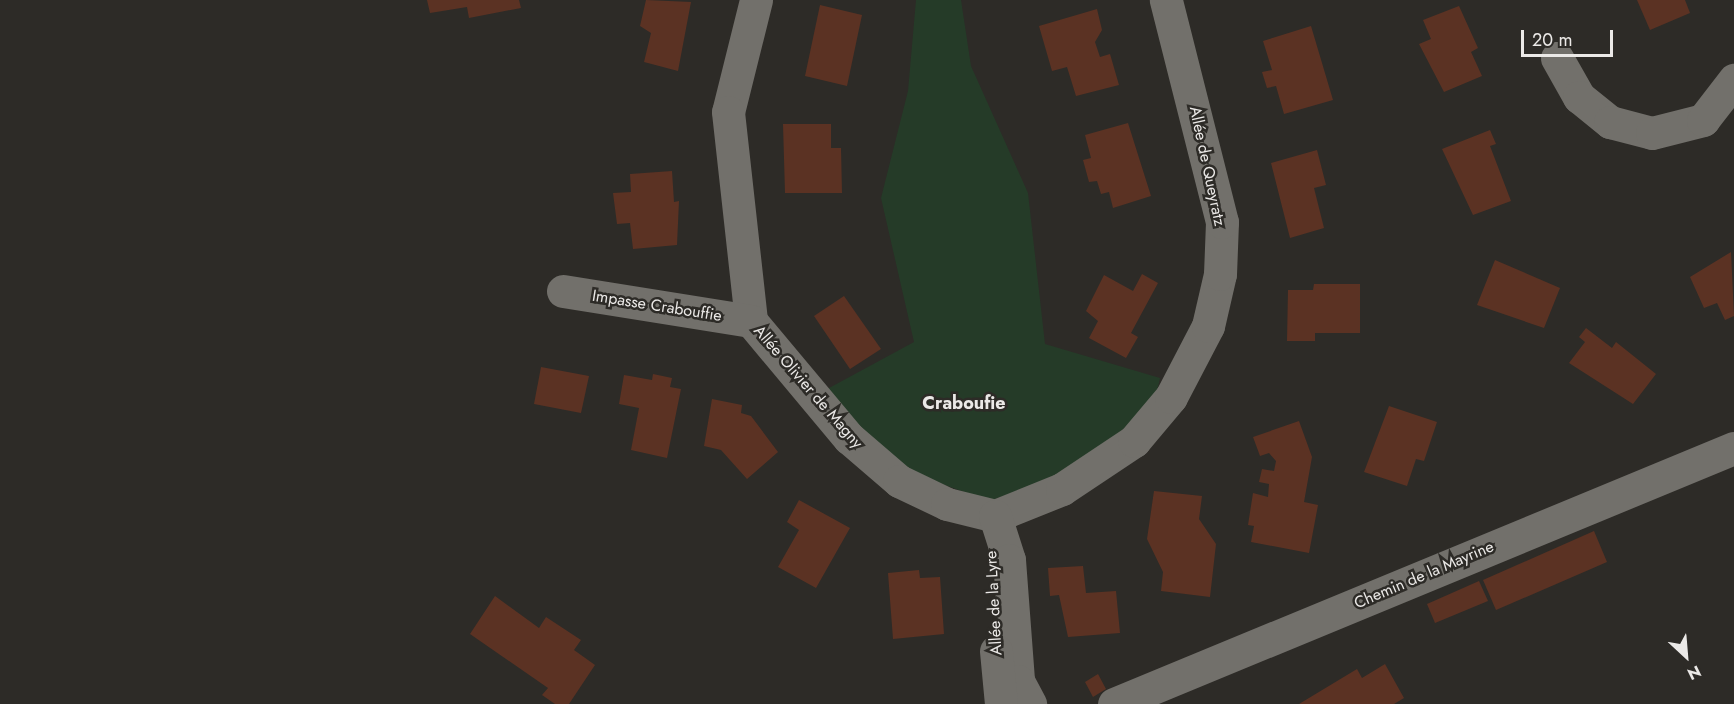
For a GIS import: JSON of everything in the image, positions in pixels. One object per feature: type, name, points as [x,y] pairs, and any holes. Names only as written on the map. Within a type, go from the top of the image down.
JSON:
[{"type":"street","name":"Allée Olivier de Magny","points":[[756,0],[728,112],[751,321],[849,438],[899,481],[946,504],[995,516]]},
{"type":"street","name":"Allée de Queyratz","points":[[995,516],[1062,489],[1134,441],[1171,397],[1208,326],[1220,274],[1222,222],[1166,0]]},
{"type":"street","points":[[1557,58],[1579,97],[1611,122],[1652,133],[1703,120],[1734,80]]},
{"type":"street","name":"Impasse Crabouffie","points":[[563,291],[751,321]]},
{"type":"street","name":"Chemin de la Mayrine","points":[[1114,704],[1734,448]]},
{"type":"street","name":"Allée de la Lyre","points":[[995,516],[988,557],[1001,704]]},
{"type":"street","name":"Allée de la Lyre","points":[[995,516],[1009,560],[1018,681],[1030,704]]},
{"type":"green space","points":[[916,0],[961,0],[971,66],[1028,193],[1045,344],[1160,378],[1154,405],[1068,473],[989,501],[909,472],[818,394],[914,342],[881,198],[908,91]]},
{"type":"building","points":[[427,0],[519,0],[521,8],[469,18],[467,7],[430,13]]},
{"type":"building","points":[[646,0],[691,2],[678,71],[644,62],[651,33],[640,26]]},
{"type":"building","points":[[1637,0],[1685,0],[1690,13],[1650,30]]},
{"type":"building","points":[[820,5],[862,15],[847,86],[805,76]]},
{"type":"building","points":[[1459,6],[1478,48],[1471,52],[1482,76],[1444,92],[1419,44],[1431,39],[1423,20]]},
{"type":"building","points":[[1097,9],[1102,30],[1095,42],[1100,57],[1110,54],[1119,85],[1076,96],[1067,67],[1052,71],[1039,26]]},
{"type":"building","points":[[1311,26],[1333,100],[1284,114],[1276,86],[1267,88],[1262,72],[1272,70],[1263,41]]},
{"type":"building","points":[[1128,123],[1151,196],[1113,208],[1109,192],[1101,194],[1097,181],[1089,182],[1083,160],[1091,158],[1085,135]]},
{"type":"building","points":[[783,124],[831,124],[831,148],[841,148],[842,193],[785,193]]},
{"type":"building","points":[[1490,130],[1496,144],[1490,146],[1511,201],[1473,215],[1442,149]]},
{"type":"building","points":[[1317,150],[1326,185],[1314,188],[1324,228],[1290,238],[1271,163]]},
{"type":"building","points":[[672,171],[674,202],[679,201],[677,245],[633,249],[630,223],[617,224],[613,193],[631,192],[630,174]]},
{"type":"building","points":[[1731,252],[1734,316],[1725,320],[1717,303],[1704,308],[1690,277]]},
{"type":"building","points":[[1495,260],[1560,288],[1544,328],[1477,305]]},
{"type":"building","points":[[1142,274],[1158,283],[1131,333],[1138,337],[1126,358],[1089,338],[1098,321],[1086,311],[1104,275],[1133,291]]},
{"type":"building","points":[[1314,284],[1360,284],[1360,333],[1315,333],[1315,341],[1287,341],[1288,290],[1313,290]]},
{"type":"building","points":[[844,296],[881,349],[850,369],[814,316]]},
{"type":"building","points":[[1586,328],[1612,348],[1616,342],[1656,374],[1633,404],[1569,363],[1585,342],[1579,337]]},
{"type":"building","points":[[541,367],[589,376],[581,413],[534,404]]},
{"type":"building","points":[[653,374],[672,378],[670,387],[681,389],[667,458],[631,450],[639,408],[619,404],[624,375],[652,380]]},
{"type":"building","points":[[712,399],[742,405],[741,413],[751,416],[778,452],[747,479],[721,450],[704,446]]},
{"type":"building","points":[[1389,406],[1437,422],[1424,461],[1416,459],[1407,486],[1364,472]]},
{"type":"building","points":[[1299,421],[1312,457],[1304,502],[1318,505],[1309,553],[1251,542],[1254,526],[1248,525],[1253,493],[1268,497],[1269,484],[1259,482],[1262,469],[1274,471],[1276,461],[1269,453],[1260,456],[1253,437]]},
{"type":"building","points":[[1154,491],[1202,496],[1199,519],[1216,544],[1210,597],[1161,591],[1163,572],[1147,539]]},
{"type":"building","points":[[799,500],[850,528],[816,588],[778,567],[799,530],[787,522]]},
{"type":"building","points":[[1594,531],[1607,562],[1496,610],[1483,580]]},
{"type":"building","points":[[1083,566],[1086,593],[1116,591],[1120,633],[1068,637],[1059,595],[1050,596],[1048,568]]},
{"type":"building","points":[[919,570],[920,578],[940,577],[944,634],[893,639],[888,573]]},
{"type":"building","points":[[1479,581],[1488,601],[1435,623],[1427,604]]},
{"type":"building","points":[[495,596],[539,628],[546,617],[581,640],[574,650],[595,665],[569,704],[555,704],[542,695],[548,688],[470,634]]},
{"type":"building","points":[[1385,664],[1404,698],[1394,704],[1299,704],[1357,669],[1362,678]]},
{"type":"building","points":[[1098,674],[1106,689],[1093,697],[1085,682]]},
{"type":"district","name":"Craboufie","points":[[964,403]]}]
